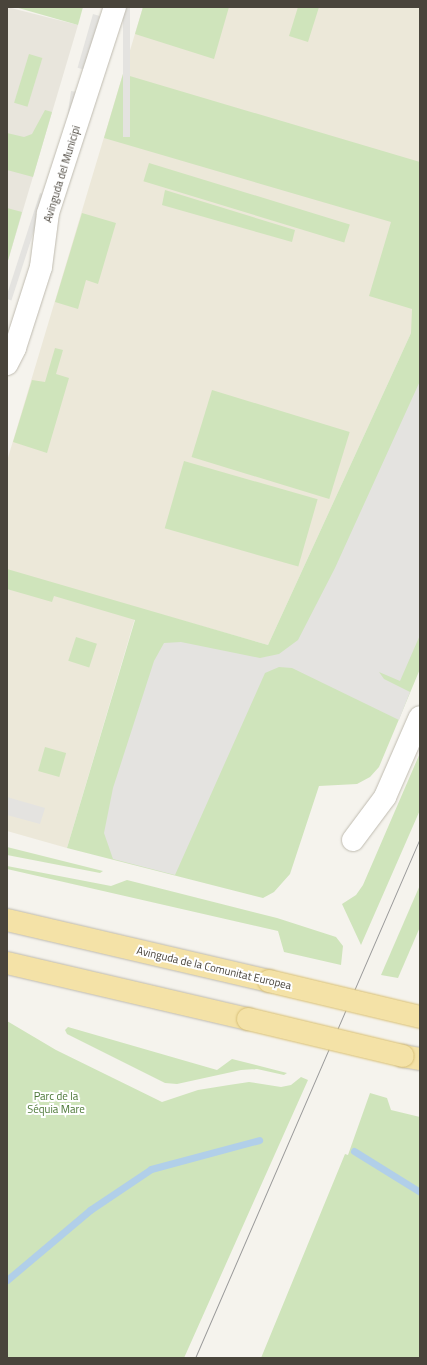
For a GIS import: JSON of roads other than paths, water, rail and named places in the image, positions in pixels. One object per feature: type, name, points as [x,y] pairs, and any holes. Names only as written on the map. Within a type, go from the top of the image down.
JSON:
[{"type":"main road","name":"Avinguda de la Comunitat Europea","points":[[7,920],[420,1017]]},
{"type":"main road","points":[[7,963],[412,1058]]},
{"type":"street","name":"Avinguda del Municipi","points":[[7,364],[15,348],[41,267],[48,213],[115,7]]},
{"type":"street","points":[[352,840],[385,797],[420,717]]},
{"type":"waterway","points":[[7,1280],[90,1210],[151,1169],[259,1140]]},
{"type":"waterway","points":[[354,1151],[420,1192]]},
{"type":"tram line","points":[[195,1358],[420,838]]},
{"type":"park label","name":"Parc de la Séquia Mare","points":[[56,1103]]}]
